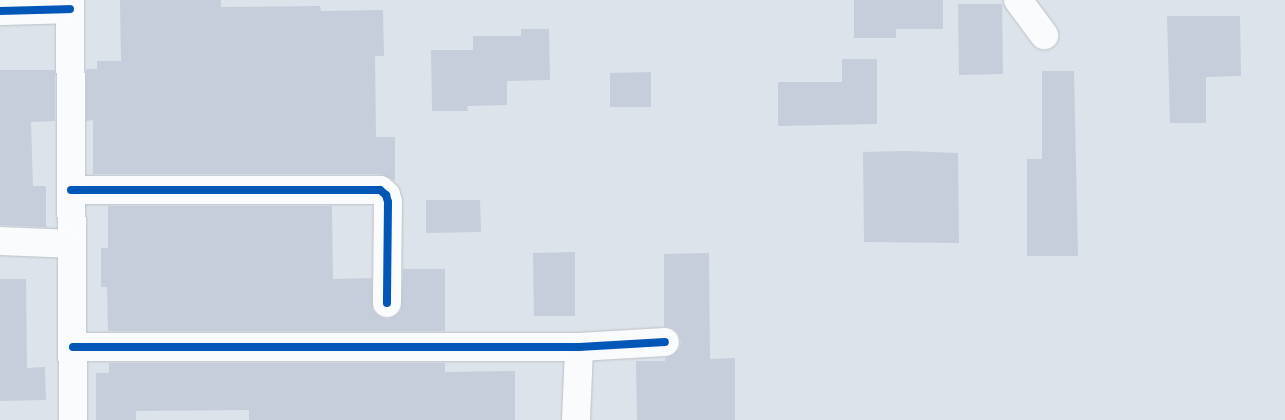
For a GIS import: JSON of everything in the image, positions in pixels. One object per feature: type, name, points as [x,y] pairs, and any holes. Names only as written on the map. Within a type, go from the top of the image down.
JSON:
[{"type":"street","points":[[1018,0],[1044,35]]},
{"type":"street","points":[[0,11],[70,5],[73,420]]},
{"type":"street","points":[[72,190],[380,190],[386,195],[388,202],[387,303]]},
{"type":"street","points":[[0,241],[72,244]]},
{"type":"street","points":[[73,347],[579,347],[665,342]]},
{"type":"street","points":[[576,420],[579,347]]},
{"type":"building","points":[[120,0],[221,0],[221,7],[320,6],[321,11],[383,10],[384,56],[375,56],[376,137],[395,137],[395,181],[380,174],[93,174],[93,120],[86,121],[86,69],[97,69],[97,61],[121,61]]},
{"type":"building","points":[[854,0],[943,0],[943,29],[896,29],[896,38],[854,38]]},
{"type":"building","points":[[958,4],[1002,4],[1003,74],[959,75]]},
{"type":"building","points":[[1167,16],[1240,16],[1241,76],[1206,77],[1206,123],[1170,123]]},
{"type":"building","points":[[521,29],[549,29],[550,80],[507,81],[507,105],[467,106],[468,111],[432,111],[431,50],[473,50],[473,36],[521,36]]},
{"type":"building","points":[[842,59],[877,59],[877,124],[778,126],[778,82],[842,82]]},
{"type":"building","points":[[0,70],[55,70],[55,121],[31,122],[33,186],[46,186],[46,227],[0,225]]},
{"type":"building","points":[[1042,71],[1074,71],[1078,256],[1027,256],[1027,159],[1042,159]]},
{"type":"building","points":[[651,72],[651,107],[610,107],[610,73]]},
{"type":"building","points":[[863,152],[958,153],[959,243],[864,242]]},
{"type":"building","points":[[426,200],[480,200],[481,232],[426,233]]},
{"type":"building","points":[[108,206],[332,206],[333,279],[372,278],[373,310],[380,317],[387,319],[395,316],[401,310],[403,269],[445,269],[445,331],[108,331],[107,287],[101,287],[101,248],[108,248]]},
{"type":"building","points":[[575,252],[575,316],[534,316],[533,253]]},
{"type":"building","points":[[709,253],[710,359],[735,358],[735,420],[637,420],[636,361],[665,361],[665,358],[673,355],[679,349],[681,342],[678,333],[672,328],[664,326],[664,254]]},
{"type":"building","points":[[0,279],[26,279],[27,368],[45,367],[46,400],[0,401]]},
{"type":"building","points":[[109,363],[445,363],[445,372],[515,371],[515,420],[249,420],[249,410],[136,411],[136,420],[96,420],[96,373],[109,373]]},
{"type":"cycle path","points":[[0,11],[70,9]]},
{"type":"cycle path","points":[[71,190],[380,190],[386,195],[388,202],[387,303]]},
{"type":"cycle path","points":[[73,347],[579,347],[665,342]]}]
